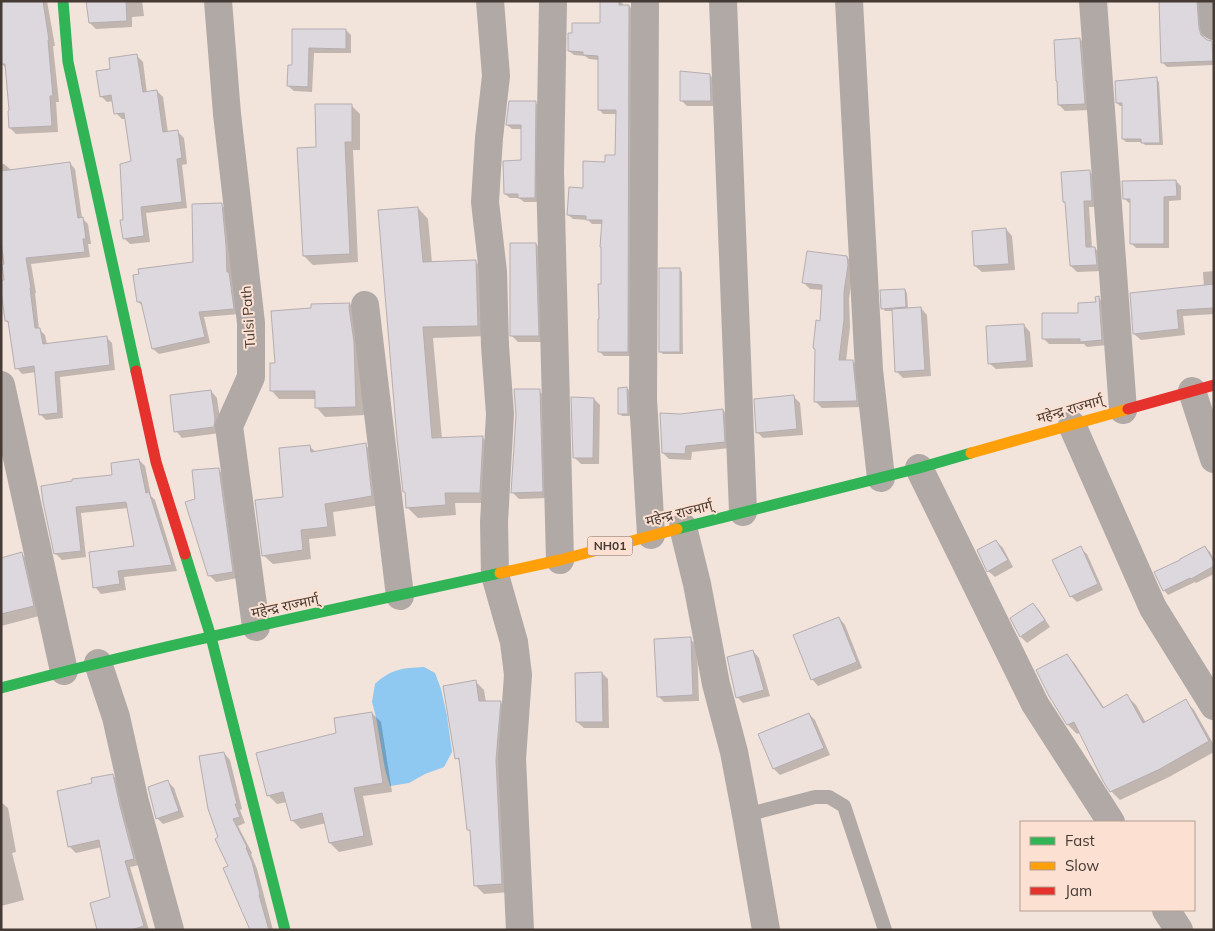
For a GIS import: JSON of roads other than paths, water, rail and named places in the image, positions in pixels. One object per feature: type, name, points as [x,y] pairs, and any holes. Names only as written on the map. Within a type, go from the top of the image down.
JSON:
[{"type":"main road","points":[[63,1],[68,62],[156,462],[211,637],[285,930]]},
{"type":"main road","name":"महेन्द्र राज्मार्ग्","points":[[1,688],[64,671],[211,637],[560,560],[651,535],[919,468],[1203,388]]},
{"type":"street","name":"Tulsi Path","points":[[218,1],[226,114],[251,323],[251,377],[229,426],[256,627]]},
{"type":"street","points":[[490,1],[496,76],[489,138],[486,202],[493,272],[495,346],[500,414],[494,522],[495,575],[514,642],[518,675],[512,759],[520,930]]},
{"type":"street","points":[[553,1],[550,172],[560,560]]},
{"type":"street","points":[[645,1],[643,399],[651,535]]},
{"type":"street","points":[[723,1],[743,512]]},
{"type":"street","points":[[849,1],[869,370],[881,478]]},
{"type":"street","points":[[1093,1],[1123,410]]},
{"type":"street","points":[[1212,1],[1214,26]]},
{"type":"street","points":[[366,305],[400,596]]},
{"type":"street","points":[[1,385],[64,671]]},
{"type":"street","points":[[1203,388],[1214,459]]},
{"type":"street","points":[[1072,425],[1153,608],[1214,706]]},
{"type":"street","points":[[919,468],[1035,704],[1110,821]]},
{"type":"street","points":[[683,527],[697,584],[716,684],[734,752],[766,930]]},
{"type":"street","points":[[98,663],[116,717],[135,802],[170,930]]},
{"type":"street","points":[[1167,911],[1179,930]]},
{"type":"lane","points":[[746,815],[816,797],[829,797],[844,806],[885,930]]},
{"type":"water","points":[[424,667],[435,673],[441,689],[452,752],[444,767],[425,774],[409,783],[390,786],[372,702],[375,684],[392,672]]}]
